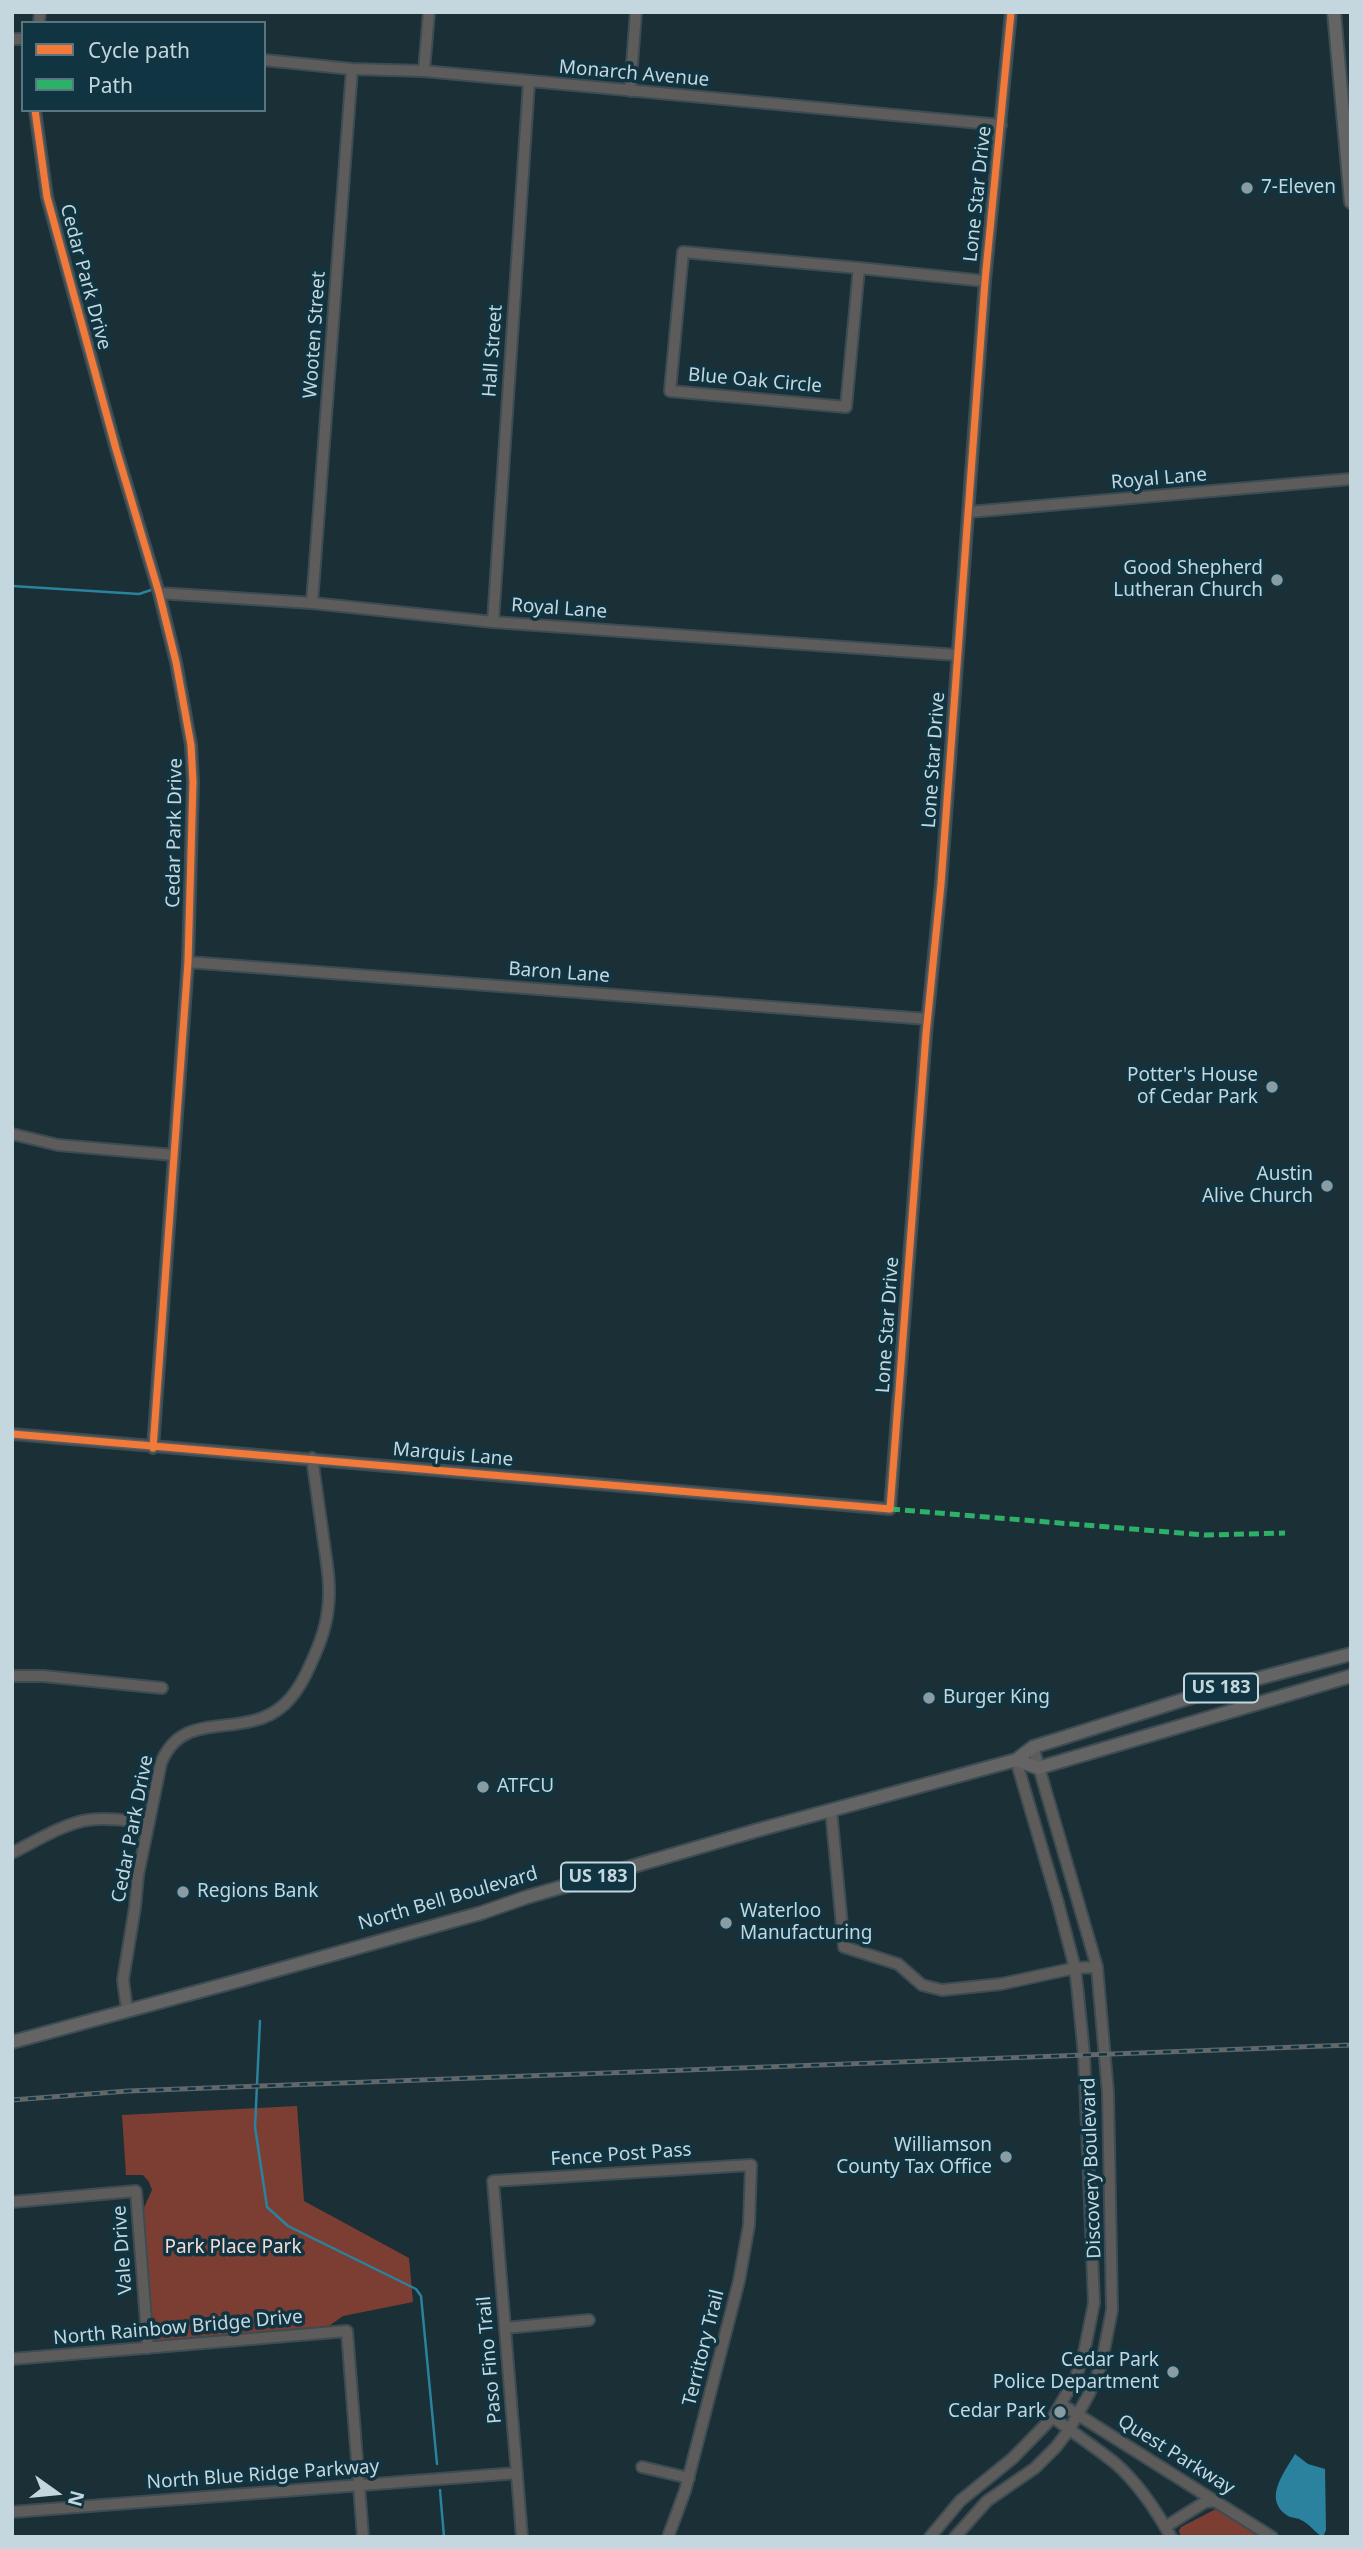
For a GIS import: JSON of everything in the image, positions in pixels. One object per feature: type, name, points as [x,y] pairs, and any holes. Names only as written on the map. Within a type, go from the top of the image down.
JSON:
[{"type":"main road","points":[[1334,12],[1348,137],[1351,202]]},
{"type":"main road","name":"North Bell Boulevard","points":[[12,2042],[481,1913],[647,1862],[1016,1760],[1033,1747],[1214,1690],[1351,1654]]},
{"type":"main road","name":"US 183","points":[[1038,1768],[1351,1676]]},
{"type":"main road","points":[[1016,1760],[1038,1768]]},
{"type":"street","points":[[424,71],[429,12]]},
{"type":"street","points":[[630,91],[636,12]]},
{"type":"street","name":"Lone Star Drive","points":[[890,1509],[941,884],[985,281],[1011,12]]},
{"type":"street","name":"Monarch Avenue","points":[[266,60],[352,69],[424,71],[1001,125]]},
{"type":"street","name":"Wooten Street","points":[[312,603],[352,69]]},
{"type":"street","name":"Hall Street","points":[[493,622],[528,82]]},
{"type":"street","name":"Cedar Park Drive","points":[[35,112],[47,197],[116,449],[159,593],[176,662],[191,745],[188,962],[153,1448]]},
{"type":"street","name":"Blue Oak Circle","points":[[859,268],[846,407],[670,391],[683,252],[859,268],[985,281]]},
{"type":"street","name":"Royal Lane","points":[[969,512],[1351,479]]},
{"type":"street","name":"Royal Lane","points":[[159,593],[312,603],[493,622],[957,655]]},
{"type":"street","name":"Baron Lane","points":[[188,962],[928,1019]]},
{"type":"street","points":[[12,1134],[58,1145],[174,1155]]},
{"type":"street","name":"Marquis Lane","points":[[12,1434],[890,1509]]},
{"type":"street","name":"Cedar Park Drive","points":[[127,2010],[123,1980],[138,1875],[166,1750],[174,1740],[193,1730],[251,1722],[279,1710],[302,1682],[322,1636],[328,1608],[329,1582],[312,1458]]},
{"type":"street","points":[[12,1676],[43,1676],[162,1688]]},
{"type":"street","name":"Discovery Boulevard","points":[[955,2537],[987,2501],[1035,2468],[1056,2448],[1069,2430],[1079,2415],[1101,2366],[1112,2310],[1108,2093],[1097,1967],[1033,1747]]},
{"type":"street","name":"Discovery Boulevard","points":[[930,2537],[960,2501],[1013,2458],[1053,2417],[1083,2358],[1094,2303],[1084,2050],[1075,1968],[1016,1760]]},
{"type":"street","points":[[831,1810],[844,1947],[898,1964],[922,1985],[942,1990],[1001,1984],[1075,1968],[1097,1967]]},
{"type":"street","points":[[12,1853],[86,1820],[119,1819],[149,1823]]},
{"type":"street","name":"Fence Post Pass","points":[[493,2181],[751,2165]]},
{"type":"street","name":"Territory Trail","points":[[668,2537],[689,2479],[739,2281],[749,2225],[751,2165]]},
{"type":"street","name":"Paso Fino Trail","points":[[493,2181],[522,2537]]},
{"type":"street","name":"Vale Drive","points":[[12,2202],[136,2191],[148,2348]]},
{"type":"street","points":[[505,2328],[589,2320]]},
{"type":"street","name":"North Rainbow Bridge Drive","points":[[12,2359],[347,2331],[359,2485]]},
{"type":"street","name":"Quest Parkway","points":[[1061,2404],[1272,2537]]},
{"type":"street","name":"Quest Parkway","points":[[1053,2417],[1132,2480],[1168,2532]]},
{"type":"street","points":[[642,2467],[689,2479]]},
{"type":"street","name":"North Blue Ridge Parkway","points":[[12,2512],[517,2473]]},
{"type":"street","points":[[359,2485],[363,2537]]},
{"type":"street","points":[[1168,2532],[1205,2502],[1216,2501]]},
{"type":"green space","name":"Park Place Park","points":[[297,2106],[304,2201],[409,2258],[413,2302],[343,2316],[329,2326],[156,2342],[153,2338],[142,2212],[152,2190],[143,2175],[126,2175],[122,2115]]},
{"type":"green space","points":[[1221,2509],[1264,2537],[1181,2537],[1181,2527]]},
{"type":"water","points":[[1295,2454],[1308,2464],[1325,2469],[1326,2530],[1323,2537],[1304,2522],[1290,2517],[1277,2503],[1276,2495],[1281,2478]]},
{"type":"waterway","points":[[12,586],[139,594],[151,590]]},
{"type":"waterway","points":[[260,2021],[255,2127],[267,2207],[288,2226],[416,2289],[421,2296],[437,2464]]},
{"type":"waterway","points":[[440,2490],[444,2537]]},
{"type":"railway","points":[[12,2100],[128,2091],[1351,2045]]},
{"type":"marked path","points":[[890,1509],[1205,1535],[1285,1533]]},
{"type":"cycle path","points":[[12,1434],[890,1509],[926,1034],[941,884],[985,281],[1011,12]]},
{"type":"cycle path","points":[[35,112],[47,197],[116,449],[159,593],[176,662],[191,745],[193,782],[188,962],[153,1448]]},
{"type":"place","name":"7-Eleven","points":[[1247,188]]},
{"type":"place","name":"Good Shepherd Lutheran Church","points":[[1277,580]]},
{"type":"place","name":"Potter's House of Cedar Park","points":[[1272,1087]]},
{"type":"place","name":"Austin Alive Church","points":[[1327,1186]]},
{"type":"place","name":"Burger King","points":[[929,1698]]},
{"type":"place","name":"ATFCU","points":[[483,1787]]},
{"type":"place","name":"Regions Bank","points":[[183,1892]]},
{"type":"place","name":"Waterloo Manufacturing","points":[[726,1923]]},
{"type":"place","name":"Williamson County Tax Office","points":[[1006,2157]]},
{"type":"place","name":"Cedar Park Police Department","points":[[1173,2372]]},
{"type":"place","name":"Cedar Park","points":[[1060,2412]]}]
